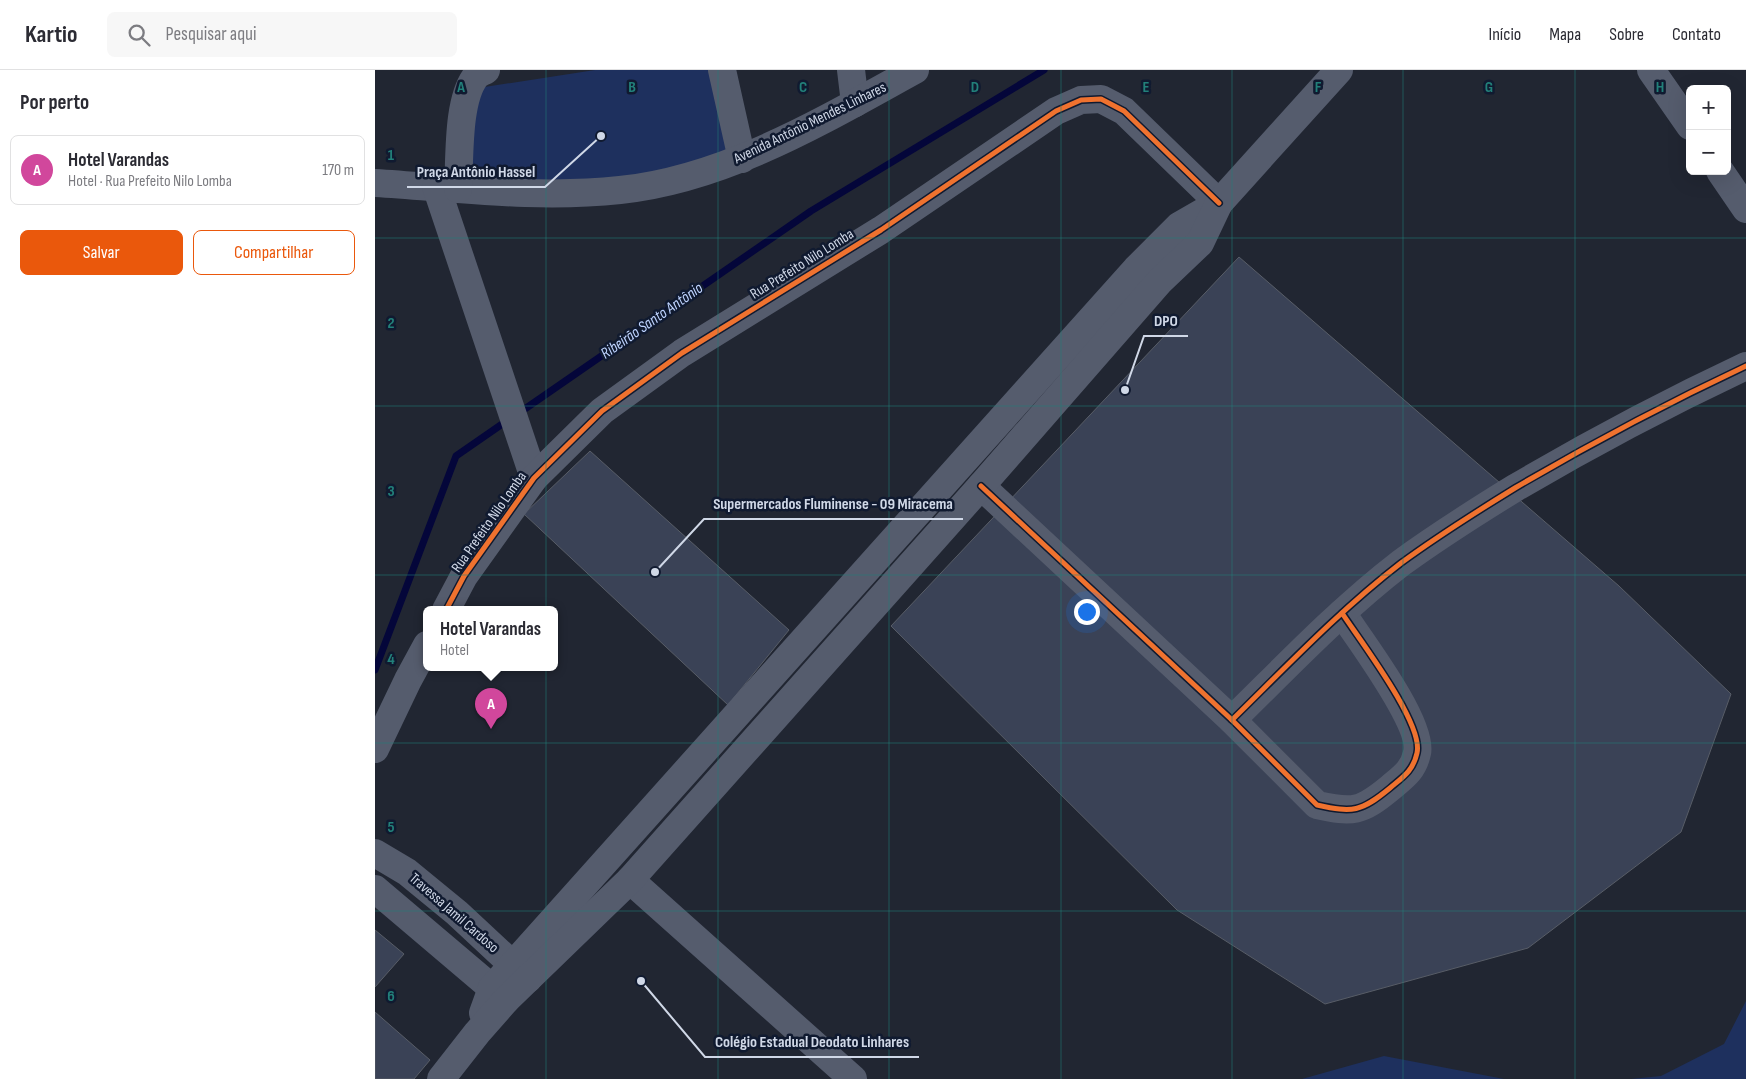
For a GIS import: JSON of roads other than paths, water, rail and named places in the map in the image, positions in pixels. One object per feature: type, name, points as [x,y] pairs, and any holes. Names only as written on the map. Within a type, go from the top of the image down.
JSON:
[{"type":"street","points":[[486,70],[477,75],[469,88],[447,188],[513,417],[533,478]]},
{"type":"street","points":[[723,70],[742,159]]},
{"type":"street","points":[[851,70],[855,103]]},
{"type":"street","name":"Avenida Antônio Mendes Linhares","points":[[375,182],[561,194],[621,190],[669,181],[742,159],[855,103],[915,70]]},
{"type":"street","points":[[520,972],[630,880],[813,676],[1160,281],[1200,243],[1219,203],[1339,70]]},
{"type":"street","points":[[1651,70],[1686,120]]},
{"type":"street","name":"Rua Prefeito Nilo Lomba","points":[[448,606],[464,576],[533,478],[602,411],[682,353],[881,230],[1056,111],[1081,100],[1101,99],[1124,111],[1219,203]]},
{"type":"street","points":[[1724,175],[1746,209]]},
{"type":"street","points":[[441,1079],[477,1033],[499,994],[520,972],[789,657],[1136,269],[1179,226],[1219,203]]},
{"type":"street","points":[[1232,720],[1342,613],[1401,564],[1466,518],[1570,456],[1689,393],[1746,366]]},
{"type":"street","points":[[981,486],[1232,720],[1317,805],[1334,809],[1353,810],[1372,803],[1410,772],[1418,751],[1413,728],[1401,700],[1342,613]]},
{"type":"street","points":[[375,749],[423,653]]},
{"type":"street","points":[[789,657],[813,676]]},
{"type":"street","name":"Travessa Jamil Cardoso","points":[[375,854],[407,872],[457,913],[520,972]]},
{"type":"street","points":[[630,880],[853,1079]]},
{"type":"street","points":[[375,889],[499,994]]},
{"type":"waterway","name":"Ribeirão Santo Antônio","points":[[519,413],[811,211],[1044,70]]},
{"type":"waterway","name":"Ribeirão Santo Antônio","points":[[375,670],[456,456],[508,420]]},
{"type":"place","name":"Praça Antônio Hassel","points":[[601,136]]},
{"type":"place","name":"DPO","points":[[1125,390]]},
{"type":"place","name":"Supermercados Fluminense - 09 Miracema","points":[[655,572]]},
{"type":"place","name":"Hotel Varandas","points":[[491,729]]},
{"type":"place","name":"Colégio Estadual Deodato Linhares","points":[[641,981]]}]
